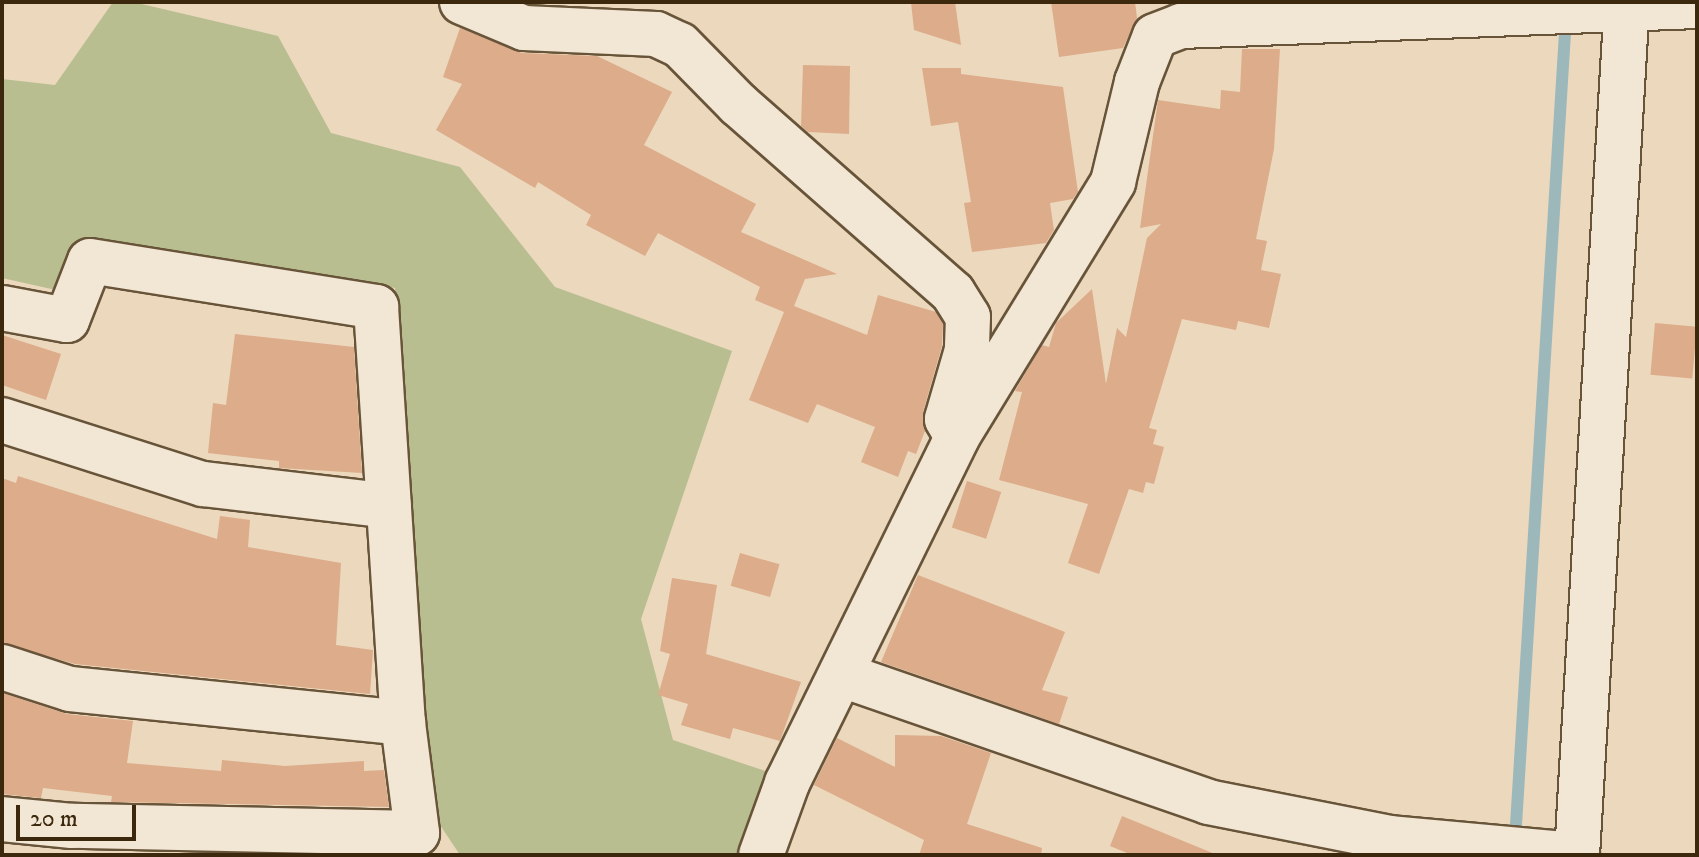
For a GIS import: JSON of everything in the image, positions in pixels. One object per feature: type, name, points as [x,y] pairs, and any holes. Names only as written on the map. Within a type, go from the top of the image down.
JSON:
[{"type":"street","points":[[462,2],[524,28],[656,34],[680,45],[738,104],[953,293],[968,317],[967,350],[947,419],[957,437]]},
{"type":"street","points":[[842,675],[1208,802],[1389,838],[1577,855],[1627,5]]},
{"type":"street","points":[[761,855],[787,783],[957,437],[1113,182],[1137,82],[1155,36],[1172,14],[1697,6]]},
{"type":"street","points":[[2,308],[67,320],[90,261],[376,307],[403,723],[417,833],[72,826],[2,819]]},
{"type":"street","points":[[2,420],[203,484],[389,506]]},
{"type":"street","points":[[2,667],[70,689],[403,723]]},
{"type":"green space","points":[[113,2],[133,2],[278,36],[331,133],[460,167],[555,287],[732,351],[641,619],[673,740],[780,776],[752,855],[460,855],[434,816],[426,787],[395,288],[85,239],[56,290],[2,278],[2,79],[55,85]]},
{"type":"building","points":[[911,2],[955,2],[961,45],[914,30]]},
{"type":"building","points":[[1051,2],[1135,2],[1137,18],[1123,48],[1059,57]]},
{"type":"building","points":[[460,28],[522,53],[597,56],[672,92],[644,145],[756,204],[741,232],[837,274],[805,279],[794,306],[867,335],[878,295],[936,312],[943,324],[942,346],[923,412],[925,431],[916,454],[908,451],[898,477],[861,462],[875,427],[817,404],[808,423],[749,400],[784,312],[755,300],[760,287],[658,233],[645,256],[586,225],[591,215],[538,182],[535,188],[436,130],[462,84],[443,77]]},
{"type":"building","points":[[1242,49],[1280,49],[1274,149],[1256,239],[1267,241],[1261,270],[1281,274],[1269,328],[1238,321],[1236,330],[1182,319],[1149,428],[1157,430],[1153,444],[1164,447],[1154,484],[1146,482],[1143,493],[1129,489],[1099,574],[1068,563],[1088,504],[999,480],[1022,392],[1015,391],[1042,345],[1049,347],[1056,323],[1092,289],[1106,384],[1117,328],[1126,337],[1147,238],[1161,224],[1140,228],[1158,100],[1220,109],[1221,90],[1240,92]]},
{"type":"building","points":[[803,65],[850,66],[849,134],[808,132],[801,126]]},
{"type":"building","points":[[922,68],[961,68],[961,74],[1063,87],[1078,192],[1073,199],[1050,203],[1054,230],[1046,243],[972,252],[964,203],[971,202],[958,122],[931,126]]},
{"type":"building","points":[[1655,323],[1697,327],[1692,378],[1650,375]]},
{"type":"building","points":[[235,334],[354,347],[362,473],[279,468],[279,461],[208,453],[213,403],[226,405]]},
{"type":"building","points":[[2,335],[61,354],[46,400],[2,385]]},
{"type":"building","points":[[18,476],[217,539],[220,516],[250,520],[248,547],[341,563],[336,645],[373,650],[370,694],[75,664],[2,643],[2,478],[16,483]]},
{"type":"building","points":[[967,481],[1001,492],[986,539],[952,528]]},
{"type":"building","points":[[740,553],[779,564],[770,597],[731,586]]},
{"type":"building","points":[[918,575],[1065,632],[1042,690],[1068,697],[1059,724],[881,662]]},
{"type":"building","points":[[672,578],[717,585],[706,654],[801,682],[780,741],[733,728],[730,739],[681,725],[688,704],[658,695],[670,654],[660,651]]},
{"type":"building","points":[[2,693],[67,714],[133,721],[127,763],[221,771],[222,760],[285,766],[364,761],[364,771],[384,770],[389,807],[111,802],[112,796],[43,788],[41,798],[2,794]]},
{"type":"building","points":[[895,735],[941,736],[991,753],[967,824],[1042,848],[1041,855],[919,855],[924,840],[814,785],[837,738],[895,767]]},
{"type":"building","points":[[1122,816],[1215,855],[1132,855],[1110,846]]},
{"type":"waterway","points":[[1515,841],[1566,17]]}]
